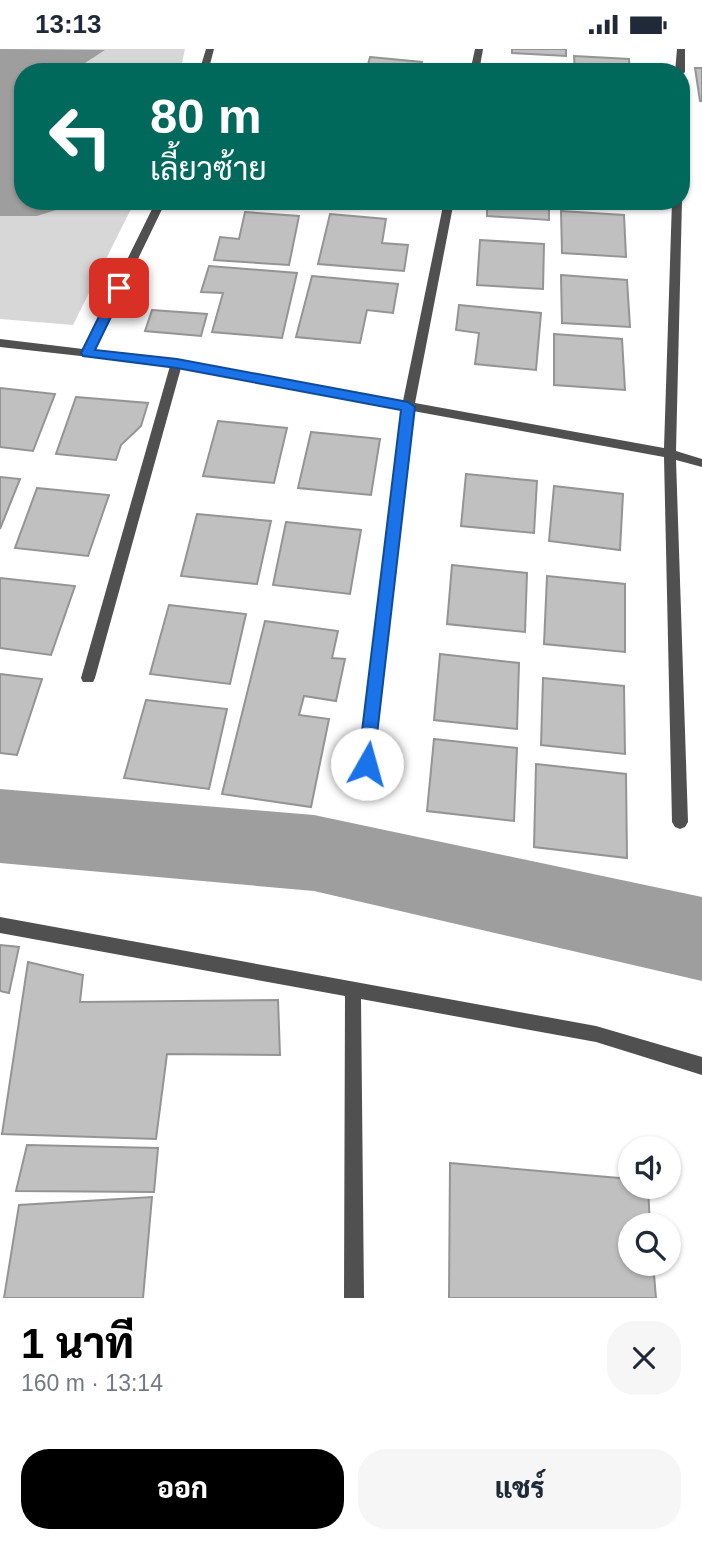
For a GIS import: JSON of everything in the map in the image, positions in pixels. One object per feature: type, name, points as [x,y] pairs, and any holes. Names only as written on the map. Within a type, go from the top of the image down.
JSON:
[{"type":"street","points":[[87,353],[157,210]]},
{"type":"street","points":[[367,764],[408,407],[447,210]]},
{"type":"street","points":[[677,210],[670,454],[680,822]]},
{"type":"street","points":[[0,343],[177,363],[670,454],[702,463]]},
{"type":"street","points":[[88,678],[177,363]]},
{"type":"street","points":[[0,925],[596,1034],[702,1066]]},
{"type":"street","points":[[353,989],[354,1298]]},
{"type":"shaded area","points":[[0,49],[185,49],[182,63],[14,63],[14,210],[130,210],[73,325],[0,319]]},
{"type":"shaded area","points":[[0,49],[105,50],[85,63],[14,63],[14,210],[56,210],[37,216],[0,216]]},
{"type":"building","points":[[512,49],[566,49],[566,56],[512,53]]},
{"type":"building","points":[[574,56],[629,59],[629,63],[574,63]]},
{"type":"building","points":[[370,57],[422,62],[422,63],[368,63]]},
{"type":"building","points":[[695,68],[702,68],[702,101],[700,101]]},
{"type":"building","points":[[487,210],[549,210],[549,220],[487,216]]},
{"type":"building","points":[[561,211],[624,215],[626,257],[562,253]]},
{"type":"building","points":[[245,212],[299,216],[289,265],[214,260],[220,237],[239,239]]},
{"type":"building","points":[[330,214],[386,219],[382,243],[408,245],[404,271],[318,264]]},
{"type":"building","points":[[480,240],[544,244],[543,289],[477,285]]},
{"type":"building","points":[[209,266],[297,273],[282,338],[212,332],[223,293],[201,292]]},
{"type":"building","points":[[561,275],[627,280],[630,327],[562,323]]},
{"type":"building","points":[[312,276],[398,284],[393,313],[367,310],[360,343],[296,337]]},
{"type":"building","points":[[459,305],[541,313],[536,370],[475,364],[479,333],[456,330]]},
{"type":"building","points":[[152,310],[207,314],[201,336],[145,331]]},
{"type":"building","points":[[554,334],[622,339],[625,390],[554,385]]},
{"type":"building","points":[[0,388],[55,394],[33,451],[0,447]]},
{"type":"building","points":[[76,397],[148,403],[141,426],[121,445],[116,460],[56,454]]},
{"type":"building","points":[[218,421],[287,428],[274,483],[203,476]]},
{"type":"building","points":[[311,432],[380,439],[371,495],[298,488]]},
{"type":"building","points":[[466,474],[537,481],[534,533],[461,526]]},
{"type":"building","points":[[0,477],[20,479],[0,529]]},
{"type":"building","points":[[554,486],[623,494],[620,550],[549,541]]},
{"type":"building","points":[[37,488],[109,495],[88,556],[15,548]]},
{"type":"building","points":[[197,514],[271,521],[257,584],[181,576]]},
{"type":"building","points":[[286,522],[361,530],[350,594],[273,585]]},
{"type":"building","points":[[452,565],[527,573],[525,632],[447,624]]},
{"type":"building","points":[[547,576],[625,584],[625,652],[544,644]]},
{"type":"building","points":[[0,578],[75,586],[51,655],[0,648]]},
{"type":"building","points":[[169,605],[246,614],[230,684],[150,674]]},
{"type":"building","points":[[265,621],[338,631],[332,658],[345,659],[336,701],[304,696],[299,715],[329,719],[311,807],[222,794]]},
{"type":"building","points":[[440,654],[519,663],[517,729],[434,720]]},
{"type":"building","points":[[0,674],[42,679],[17,755],[0,753]]},
{"type":"building","points":[[543,678],[624,686],[625,754],[541,745]]},
{"type":"building","points":[[146,700],[227,709],[209,789],[124,778]]},
{"type":"building","points":[[434,739],[517,748],[514,821],[427,811]]},
{"type":"building","points":[[536,764],[626,774],[627,858],[534,847]]},
{"type":"building","points":[[0,945],[19,947],[9,993],[0,991]]},
{"type":"building","points":[[28,962],[83,975],[80,1002],[278,1000],[280,1055],[167,1054],[156,1139],[2,1134]]},
{"type":"building","points":[[27,1145],[158,1148],[154,1192],[16,1191]]},
{"type":"building","points":[[450,1163],[618,1178],[618,1199],[649,1199],[649,1213],[618,1213],[618,1276],[654,1276],[656,1298],[449,1298]]},
{"type":"building","points":[[152,1197],[143,1298],[4,1298],[19,1205]]},
{"type":"waterway","points":[[0,826],[314,853],[702,939]]},
{"type":"route","points":[[119,288],[87,353],[177,363],[408,407],[367,764]]}]
